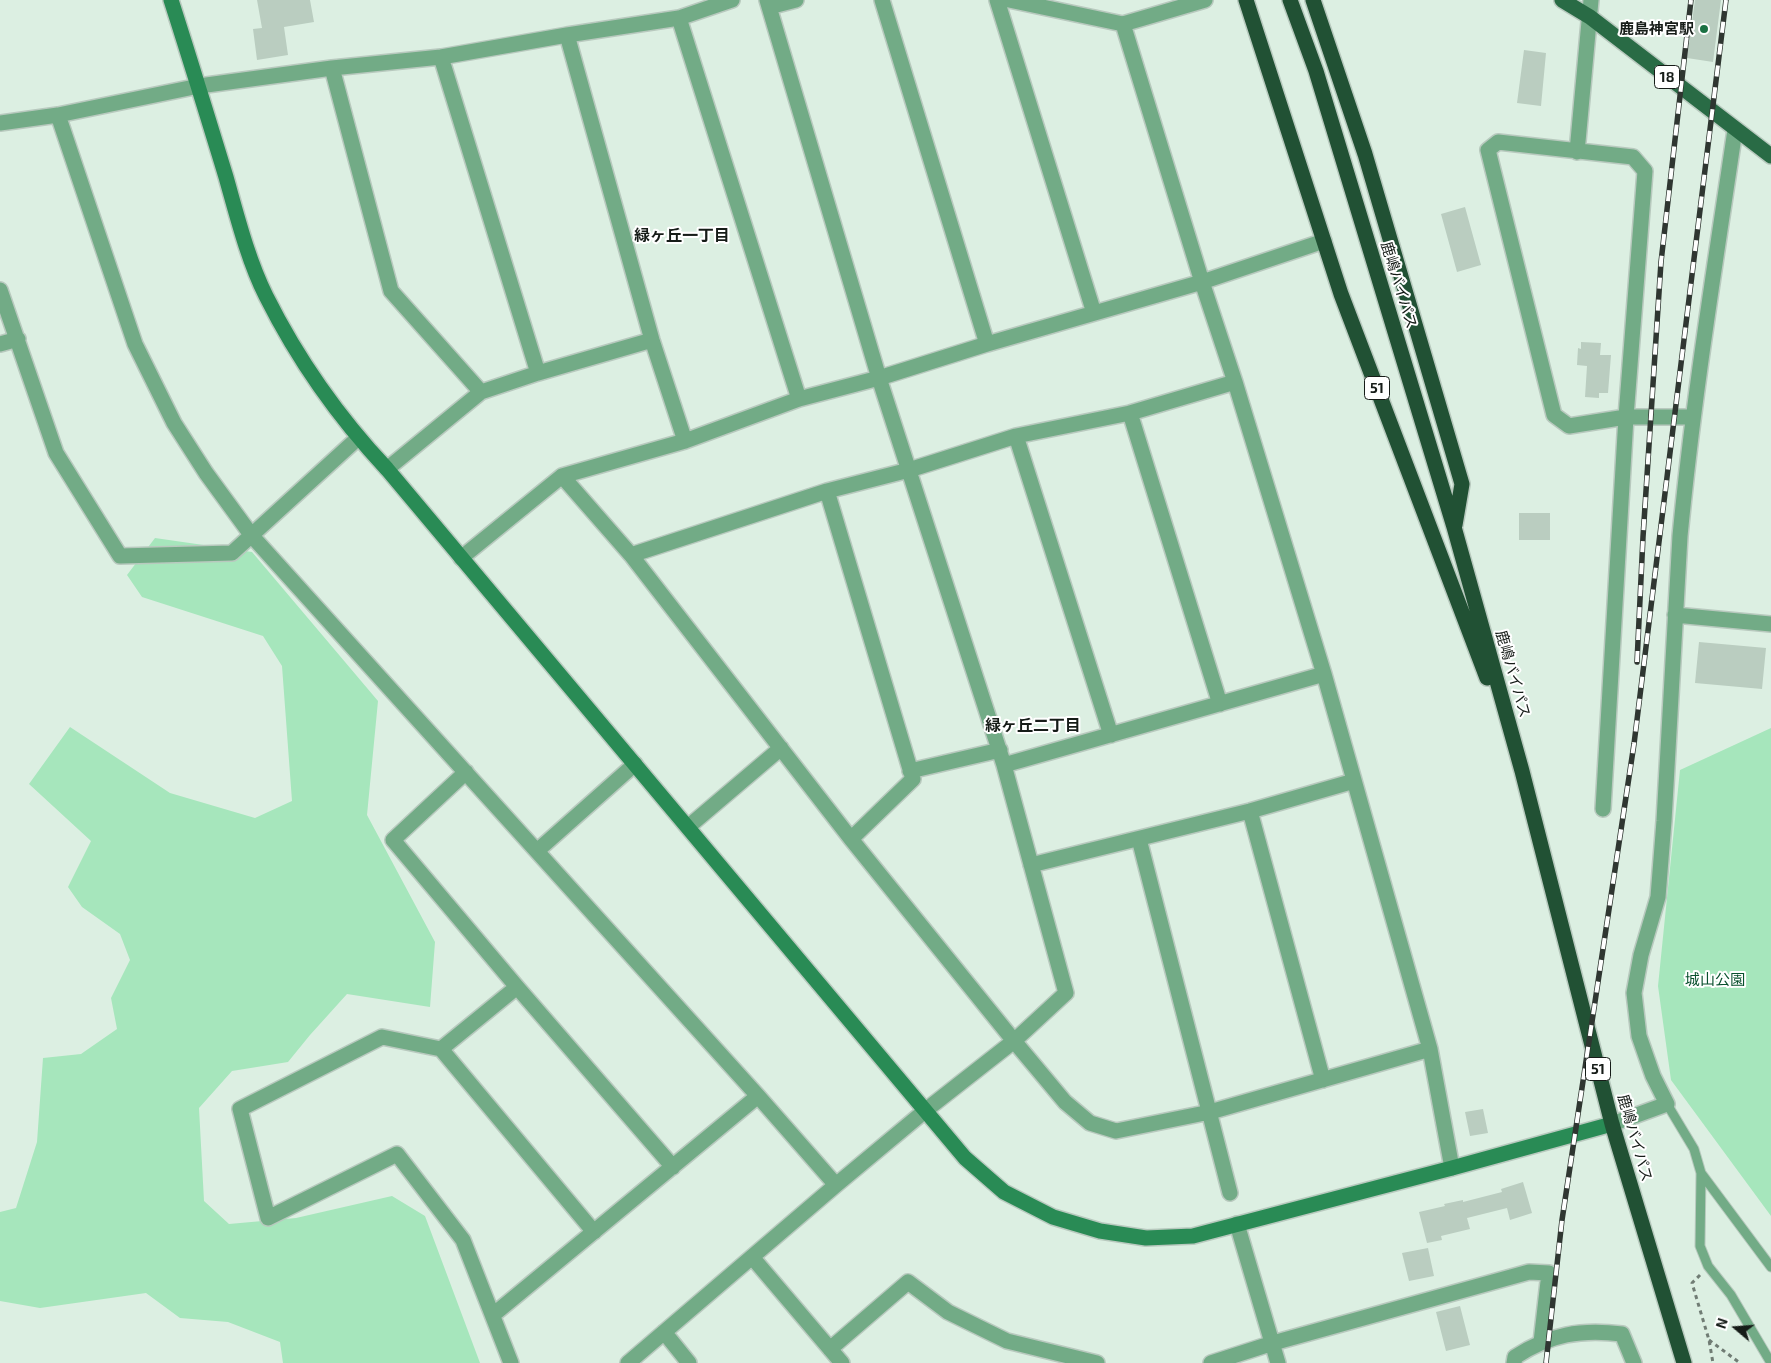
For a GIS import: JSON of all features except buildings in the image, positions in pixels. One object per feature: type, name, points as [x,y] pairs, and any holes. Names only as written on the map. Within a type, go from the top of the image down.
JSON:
[{"type":"highway","name":"51","points":[[1246,0],[1341,294],[1522,771]]},
{"type":"highway","name":"鹿嶋バイパス","points":[[1290,0],[1316,71],[1454,528],[1522,771],[1612,1124],[1681,1362]]},
{"type":"highway","name":"51","points":[[1313,0],[1366,154],[1462,484],[1454,528]]},
{"type":"main road","name":"18","points":[[1562,0],[1590,17],[1771,156]]},
{"type":"street","points":[[171,0],[199,86],[244,238],[265,294],[294,347],[358,438],[462,558],[965,1158],[1004,1192],[1053,1217],[1100,1231],[1146,1238],[1193,1236],[1612,1124],[1667,1104],[1639,1036],[1634,993],[1641,955],[1658,897],[1680,536],[1693,417],[1735,130]]},
{"type":"street","points":[[0,123],[58,115],[199,86],[332,68],[441,57],[566,34],[679,18],[732,0]]},
{"type":"street","points":[[628,1363],[836,1184],[1014,1041],[1066,993],[1000,750],[879,378],[768,3],[796,0]]},
{"type":"street","points":[[882,0],[987,344]]},
{"type":"street","points":[[998,0],[1094,313]]},
{"type":"street","points":[[1009,0],[1123,24],[1205,0]]},
{"type":"street","points":[[1577,152],[1591,0]]},
{"type":"street","points":[[679,18],[799,399]]},
{"type":"street","points":[[1123,24],[1324,674],[1430,1049],[1452,1168]]},
{"type":"street","points":[[566,34],[652,340],[685,441]]},
{"type":"street","points":[[441,57],[538,373]]},
{"type":"street","points":[[332,68],[391,291],[482,392]]},
{"type":"street","points":[[58,115],[135,344],[174,423],[206,473],[252,536],[836,1184]]},
{"type":"street","points":[[1602,809],[1626,417],[1645,171],[1634,157],[1498,142],[1488,150],[1554,415],[1569,426],[1626,417],[1693,417]]},
{"type":"street","points":[[462,558],[562,476],[685,441],[799,399],[879,378],[987,344],[1202,282],[1324,241]]},
{"type":"street","points":[[0,290],[56,453],[120,556],[232,553],[358,438]]},
{"type":"street","points":[[0,344],[18,339]]},
{"type":"street","points":[[387,470],[482,392],[538,373],[652,340]]},
{"type":"street","points":[[631,555],[827,490],[908,470],[1016,436],[1130,413],[1235,382]]},
{"type":"street","points":[[1130,413],[1220,704]]},
{"type":"street","points":[[1016,436],[1111,735]]},
{"type":"street","points":[[562,476],[631,555],[851,838],[1014,1041],[1065,1102],[1090,1123],[1116,1131],[1210,1112],[1430,1049]]},
{"type":"street","points":[[827,490],[913,778],[851,838]]},
{"type":"street","points":[[1675,616],[1771,624]]},
{"type":"street","points":[[1004,765],[1324,674]]},
{"type":"street","points":[[688,827],[781,748]]},
{"type":"street","points":[[910,771],[1000,750]]},
{"type":"street","points":[[537,851],[634,764]]},
{"type":"street","points":[[466,772],[393,840],[673,1167]]},
{"type":"street","points":[[1031,866],[1250,811],[1354,781]]},
{"type":"street","points":[[1250,811],[1323,1080]]},
{"type":"street","points":[[1140,839],[1230,1193]]},
{"type":"street","points":[[441,1049],[517,987]]},
{"type":"street","points":[[512,1363],[463,1240],[396,1154],[268,1218],[240,1109],[382,1037],[441,1049],[594,1232]]},
{"type":"street","points":[[493,1316],[758,1096]]},
{"type":"street","points":[[1237,1224],[1278,1363]]},
{"type":"street","points":[[752,1257],[842,1363]]},
{"type":"street","points":[[1211,1363],[1273,1343],[1529,1272],[1549,1273],[1541,1342]]},
{"type":"street","points":[[830,1349],[908,1282],[948,1312],[1007,1341],[1074,1360],[1097,1363]]},
{"type":"street","points":[[1514,1363],[1515,1357],[1541,1342],[1563,1335],[1601,1331],[1622,1334],[1634,1363]]},
{"type":"street","points":[[664,1332],[689,1363]]},
{"type":"lane","points":[[1667,1104],[1694,1149],[1701,1173],[1700,1246],[1708,1266],[1731,1295],[1771,1363]]},
{"type":"lane","points":[[1701,1173],[1771,1267]]},
{"type":"path","points":[[1708,1266],[1692,1283],[1709,1340],[1713,1363]]},
{"type":"path","points":[[1709,1340],[1740,1363]]},
{"type":"green space","points":[[155,538],[252,552],[378,701],[367,815],[435,942],[430,1007],[347,994],[288,1062],[232,1071],[199,1108],[204,1201],[229,1224],[296,1218],[392,1196],[425,1216],[480,1363],[283,1363],[280,1342],[228,1322],[180,1318],[146,1293],[40,1308],[0,1301],[0,1212],[16,1208],[37,1142],[43,1058],[81,1054],[117,1029],[111,998],[130,960],[120,934],[82,907],[68,887],[91,841],[29,784],[70,727],[170,793],[255,818],[292,801],[282,666],[263,636],[142,597],[127,575]]},
{"type":"green space","name":"城山公園","points":[[1771,728],[1771,1216],[1671,1080],[1658,986],[1680,770]]},
{"type":"railway","points":[[1637,662],[1661,262],[1691,0]]},
{"type":"railway","points":[[1546,1363],[1562,1220],[1634,744],[1726,0]]},
{"type":"place","name":"鹿島神宮駅","points":[[1704,29]]},
{"type":"district","name":"緑ヶ丘一丁目","points":[[682,236]]},
{"type":"district","name":"緑ヶ丘二丁目","points":[[1033,726]]}]
